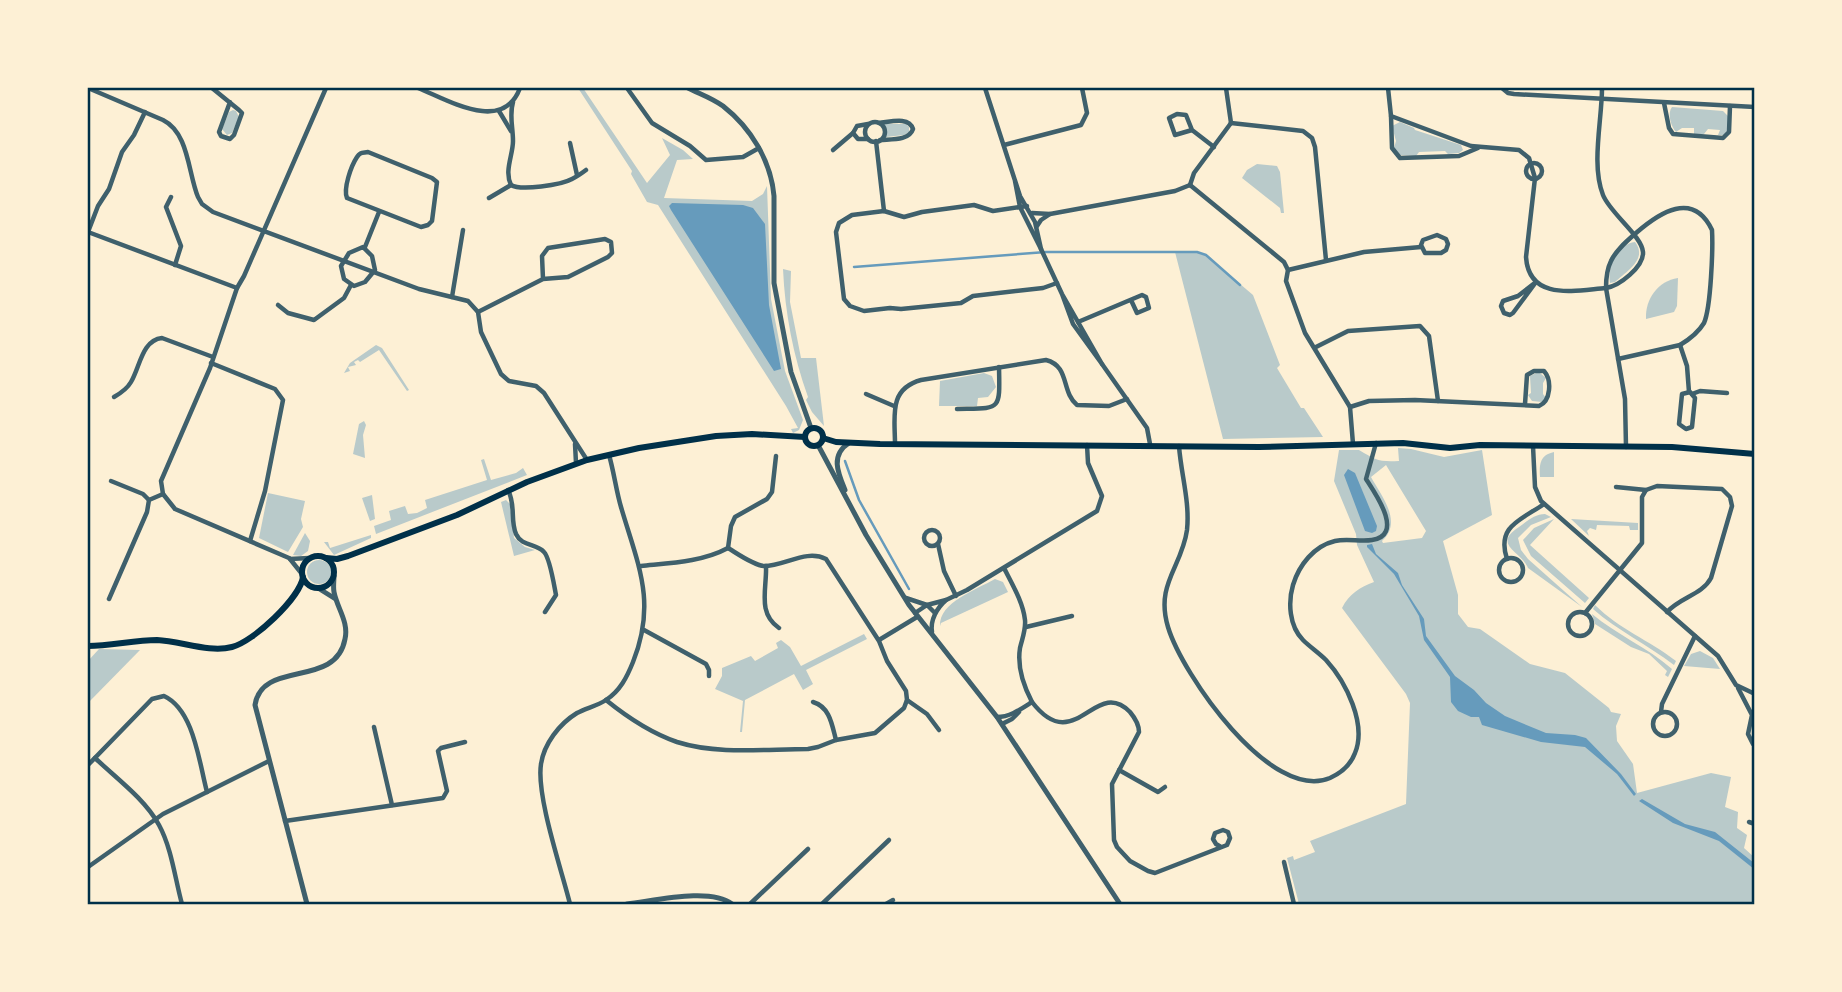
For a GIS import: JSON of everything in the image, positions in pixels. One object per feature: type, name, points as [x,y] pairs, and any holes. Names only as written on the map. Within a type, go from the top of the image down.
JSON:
[{"type":"main road","points":[[805,438],[811,428],[820,430],[820,441]]},
{"type":"main road","points":[[294,597],[301,585],[304,564],[309,558],[317,556],[337,559],[348,556],[457,514],[576,463],[716,436],[752,434],[805,438],[810,444],[820,441],[1259,447],[1403,443],[1450,448],[1480,445],[1685,447],[1755,454]]},
{"type":"main road","points":[[88,646],[154,640],[229,648],[250,639],[294,597],[306,590],[327,585],[348,556]]},
{"type":"main road","points":[[326,558],[333,567],[334,576]]},
{"type":"main road","points":[[302,575],[308,585],[318,588]]},
{"type":"street","points":[[89,88],[169,122],[178,133],[202,204],[218,215],[419,289],[468,301],[478,312],[481,332],[498,371],[509,381],[536,386],[542,390],[587,460]]},
{"type":"street","points":[[212,88],[230,102],[241,111],[242,115],[230,139],[219,132],[230,102]]},
{"type":"street","points":[[289,558],[175,509],[163,494],[162,478],[212,360],[237,288],[326,88]]},
{"type":"street","points":[[418,88],[479,112],[499,111],[513,102]]},
{"type":"street","points":[[511,185],[508,173],[513,102],[520,88]]},
{"type":"street","points":[[627,88],[652,123],[690,146],[704,159],[744,157],[759,148]]},
{"type":"street","points":[[688,88],[723,107],[739,121],[759,148],[772,183],[774,283],[785,349],[811,428]]},
{"type":"street","points":[[985,88],[1025,218],[1076,323],[1147,428],[1150,444]]},
{"type":"street","points":[[1004,145],[1081,125],[1087,113],[1082,88]]},
{"type":"street","points":[[1032,213],[1050,214],[1175,191],[1189,185],[1194,173],[1231,123],[1226,88]]},
{"type":"street","points":[[1388,88],[1392,148],[1400,158],[1459,156],[1479,148]]},
{"type":"street","points":[[1502,88],[1514,94],[1754,106]]},
{"type":"street","points":[[1391,116],[1479,148],[1519,150],[1527,155],[1532,163],[1534,180],[1526,261],[1530,273],[1536,282],[1554,291],[1606,288],[1620,282],[1641,261],[1641,247],[1609,208],[1600,186],[1598,167],[1602,88]]},
{"type":"street","points":[[1664,103],[1672,134],[1711,137],[1728,135],[1730,106]]},
{"type":"street","points":[[145,111],[134,135],[122,152],[109,189],[98,206],[88,232],[237,288]]},
{"type":"street","points":[[499,111],[512,134]]},
{"type":"street","points":[[1192,130],[1175,135],[1169,118],[1184,114],[1192,130],[1214,147]]},
{"type":"street","points":[[833,150],[853,133],[857,126],[907,121],[912,124],[913,129],[911,135],[906,137],[878,141],[858,139],[853,133]]},
{"type":"street","points":[[878,141],[884,136],[884,129],[879,123]]},
{"type":"street","points":[[1231,123],[1303,131],[1312,138],[1326,260]]},
{"type":"street","points":[[869,124],[865,132],[869,139]]},
{"type":"street","points":[[878,141],[884,211]]},
{"type":"street","points":[[570,143],[577,168],[576,175]]},
{"type":"street","points":[[368,152],[437,182],[432,221],[428,225],[421,227],[379,212],[350,201],[345,193],[357,157],[362,153],[368,152]]},
{"type":"street","points":[[511,185],[519,188],[547,185],[572,179],[586,170]]},
{"type":"street","points":[[1015,181],[1032,213],[1041,249]]},
{"type":"street","points":[[489,198],[511,185]]},
{"type":"street","points":[[1189,185],[1280,259],[1287,270],[1286,282],[1303,326],[1316,348],[1317,355],[1350,407],[1353,444]]},
{"type":"street","points":[[171,197],[166,207],[181,246],[175,265]]},
{"type":"street","points":[[1027,206],[993,211],[974,205],[904,217],[884,211],[849,216],[836,229],[844,298],[851,306],[864,311],[961,303],[973,296],[1042,288],[1057,283]]},
{"type":"street","points":[[1618,359],[1680,345],[1700,330],[1707,314],[1712,236],[1710,226],[1693,210],[1672,209],[1662,212],[1633,235],[1611,260],[1607,273],[1606,288],[1618,359],[1625,399],[1626,447]]},
{"type":"street","points":[[365,247],[379,212]]},
{"type":"street","points":[[1036,224],[1050,214]]},
{"type":"street","points":[[1025,218],[1036,224]]},
{"type":"street","points":[[452,298],[463,230]]},
{"type":"street","points":[[1428,236],[1443,237],[1448,244],[1444,252],[1431,254],[1425,253],[1421,247],[1428,236]]},
{"type":"street","points":[[478,312],[542,279],[568,277],[608,257],[612,253],[611,242],[605,239],[548,248],[542,256],[542,279]]},
{"type":"street","points":[[351,285],[343,275],[343,261],[352,251],[365,247]]},
{"type":"street","points":[[351,285],[362,284],[374,272],[373,259],[365,247]]},
{"type":"street","points":[[1287,270],[1364,252],[1421,247]]},
{"type":"street","points":[[1536,282],[1513,313],[1504,313],[1501,306],[1503,301],[1518,296],[1536,282]]},
{"type":"street","points":[[278,305],[288,313],[314,320],[344,298],[351,285]]},
{"type":"street","points":[[1076,323],[1131,300],[1144,295],[1149,308],[1137,313],[1131,300]]},
{"type":"street","points":[[1316,348],[1348,331],[1420,326],[1429,336],[1438,401]]},
{"type":"street","points":[[114,397],[130,385],[148,345],[162,338],[275,389],[283,401],[265,491],[250,541]]},
{"type":"street","points":[[1680,345],[1690,393],[1695,401],[1693,425],[1690,429],[1684,429],[1679,424],[1682,394],[1690,393],[1700,391],[1727,393]]},
{"type":"street","points":[[895,444],[894,405],[901,393],[913,383],[1042,359],[1054,362],[1063,373],[1072,401],[1081,407],[1109,407],[1127,399]]},
{"type":"street","points":[[957,409],[990,408],[997,404],[1000,398],[999,367]]},
{"type":"street","points":[[1350,407],[1369,401],[1539,406],[1547,401],[1548,379],[1544,371],[1536,370],[1527,375],[1525,404]]},
{"type":"street","points":[[866,394],[894,405]]},
{"type":"street","points":[[820,441],[851,506],[915,615],[1002,724],[1120,905]]},
{"type":"street","points":[[575,443],[576,463]]},
{"type":"street","points":[[850,443],[839,451],[837,460],[851,506]]},
{"type":"street","points":[[1180,446],[1188,526],[1180,554],[1166,585],[1167,626],[1191,673],[1222,718],[1272,766],[1293,778],[1308,782],[1328,779],[1347,766],[1357,749],[1358,729],[1353,706],[1328,662],[1297,633],[1290,594],[1298,571],[1314,552],[1335,541],[1370,541],[1384,533],[1387,518],[1366,479],[1376,443]]},
{"type":"street","points":[[879,640],[927,605],[956,596],[1092,515],[1099,508],[1101,493],[1088,463],[1087,445]]},
{"type":"street","points":[[1533,446],[1535,490],[1544,504],[1720,659],[1752,715],[1748,734],[1753,744]]},
{"type":"street","points":[[570,905],[541,789],[541,764],[548,744],[561,725],[578,713],[606,700],[621,687],[644,630],[640,566],[614,481],[609,455]]},
{"type":"street","points":[[728,548],[735,517],[767,499],[772,492],[776,456]]},
{"type":"street","points":[[111,481],[143,494],[149,500]]},
{"type":"street","points":[[1616,487],[1646,490],[1657,486],[1717,488],[1726,492],[1732,502],[1708,583],[1678,601],[1667,612]]},
{"type":"street","points":[[1585,613],[1642,543],[1642,497],[1646,490]]},
{"type":"street","points":[[508,491],[513,502],[516,534],[525,543],[539,548],[546,555],[556,594],[545,612]]},
{"type":"street","points":[[149,500],[163,494]]},
{"type":"street","points":[[109,599],[147,512],[149,500]]},
{"type":"street","points":[[1507,559],[1504,541],[1506,531],[1544,504]]},
{"type":"street","points":[[937,544],[944,571],[956,596]]},
{"type":"street","points":[[640,566],[678,563],[714,556],[728,548]]},
{"type":"street","points":[[606,700],[653,732],[677,742],[736,750],[808,749],[836,740],[875,733],[904,708],[906,691],[887,661],[879,640],[826,559],[808,556],[766,566],[756,564],[728,548]]},
{"type":"street","points":[[302,575],[295,562],[290,559],[309,558]]},
{"type":"street","points":[[1507,559],[1515,559],[1521,565],[1521,577],[1514,582],[1506,581],[1500,574],[1500,565],[1507,559]]},
{"type":"street","points":[[766,566],[764,610],[767,617],[779,628]]},
{"type":"street","points":[[1004,568],[1022,608],[1026,627],[1019,666],[1032,702],[1046,717],[1063,723],[1073,721],[1107,702],[1126,708],[1137,722],[1139,732],[1111,789],[1114,840],[1122,854],[1148,872],[1155,873],[1221,847]]},
{"type":"street","points":[[307,905],[256,708],[257,696],[271,682],[322,668],[337,657],[343,648],[346,634],[333,590],[334,576]]},
{"type":"street","points":[[318,588],[337,600]]},
{"type":"street","points":[[904,597],[927,605],[935,614]]},
{"type":"street","points":[[933,636],[931,628],[935,614],[946,600]]},
{"type":"street","points":[[1577,612],[1585,613],[1592,621],[1591,629],[1582,636],[1575,635],[1569,629],[1568,621],[1577,612]]},
{"type":"street","points":[[1026,627],[1073,616]]},
{"type":"street","points":[[644,630],[706,664],[709,676]]},
{"type":"street","points":[[1661,712],[1673,715],[1677,722],[1675,730],[1669,736],[1658,734],[1653,728],[1653,720],[1661,712],[1662,704],[1695,636]]},
{"type":"street","points":[[1738,688],[1755,694]]},
{"type":"street","points":[[88,765],[152,699],[165,696],[187,719],[207,792]]},
{"type":"street","points":[[907,700],[927,714],[939,730]]},
{"type":"street","points":[[813,702],[826,709],[836,740]]},
{"type":"street","points":[[997,717],[1019,711],[1032,702]]},
{"type":"street","points":[[1002,724],[1012,719],[1019,711]]},
{"type":"street","points":[[374,727],[392,805]]},
{"type":"street","points":[[285,821],[443,798],[447,791],[438,751],[465,742]]},
{"type":"street","points":[[94,758],[156,819],[163,834],[182,905]]},
{"type":"street","points":[[88,867],[156,819],[269,761]]},
{"type":"street","points":[[1119,770],[1158,792],[1165,787]]},
{"type":"street","points":[[822,905],[889,840]]},
{"type":"street","points":[[750,905],[808,849]]},
{"type":"street","points":[[1284,862],[1294,905]]},
{"type":"street","points":[[627,905],[706,895],[723,898],[732,905]]},
{"type":"street","points":[[886,905],[893,900]]},
{"type":"shaded area","points":[[578,88],[583,88],[647,183],[670,155],[662,138],[693,159],[677,160],[664,198],[752,201],[763,194],[767,186],[771,299],[785,371],[803,420],[799,430],[793,433],[791,429],[798,428],[786,406],[658,205],[647,202],[631,174],[632,171]]},
{"type":"shaded area","points":[[1672,107],[1723,111],[1728,116],[1728,132],[1718,135],[1720,130],[1708,129],[1704,134],[1694,134],[1694,128],[1682,128],[1676,132],[1670,120]]},
{"type":"shaded area","points":[[233,110],[239,117],[232,133],[227,135],[222,129],[229,112]]},
{"type":"shaded area","points":[[1400,122],[1415,130],[1461,145],[1463,150],[1448,154],[1445,151],[1419,152],[1416,156],[1400,155],[1394,148],[1396,141],[1392,126]]},
{"type":"shaded area","points":[[884,124],[906,124],[909,132],[886,137]]},
{"type":"shaded area","points":[[1257,164],[1277,166],[1284,213],[1242,178],[1247,170]]},
{"type":"shaded area","points":[[1635,242],[1638,259],[1625,274],[1610,283],[1610,270],[1615,257],[1624,247]]},
{"type":"shaded area","points":[[1175,252],[1197,252],[1206,255],[1253,295],[1280,365],[1277,368],[1301,408],[1304,408],[1323,437],[1223,439]]},
{"type":"shaded area","points":[[783,269],[791,271],[790,302],[801,358],[816,358],[824,426],[806,400],[808,397],[791,334]]},
{"type":"shaded area","points":[[1678,278],[1677,306],[1674,312],[1646,319],[1650,298],[1654,292],[1664,283]]},
{"type":"shaded area","points":[[376,345],[382,348],[409,390],[407,391],[379,350],[360,362],[354,362],[356,365],[348,367],[350,371],[344,373],[350,363]]},
{"type":"shaded area","points":[[984,373],[992,376],[996,387],[988,397],[978,398],[977,406],[939,406],[940,381]]},
{"type":"shaded area","points":[[1536,373],[1546,378],[1543,394],[1546,398],[1542,402],[1532,401],[1528,395],[1531,393],[1530,376]]},
{"type":"shaded area","points":[[364,421],[365,458],[353,454],[359,424]]},
{"type":"shaded area","points":[[1398,448],[1444,457],[1482,450],[1492,515],[1443,541],[1458,595],[1458,614],[1468,627],[1480,629],[1530,664],[1565,673],[1611,712],[1621,714],[1616,726],[1617,741],[1633,764],[1637,793],[1711,773],[1731,777],[1725,807],[1738,812],[1737,828],[1747,835],[1744,848],[1754,857],[1754,904],[1299,904],[1287,858],[1293,856],[1294,860],[1315,852],[1310,841],[1406,804],[1410,703],[1342,608],[1355,592],[1374,582],[1357,545],[1356,534],[1334,481],[1339,450],[1359,450],[1378,460],[1399,461]],"holes":[[[1386,465],[1426,531],[1422,538],[1383,543],[1391,526],[1391,518],[1371,477]]]},
{"type":"shaded area","points":[[1554,452],[1554,477],[1540,477],[1541,461]]},
{"type":"shaded area","points":[[484,459],[491,480],[516,473],[523,468],[527,475],[376,534],[374,526],[391,520],[389,511],[405,506],[408,514],[417,513],[427,508],[425,500],[487,480],[481,460]]},
{"type":"shaded area","points":[[268,493],[305,501],[301,519],[303,527],[288,552],[259,538]]},
{"type":"shaded area","points":[[372,495],[375,519],[370,521],[362,498]]},
{"type":"shaded area","points":[[506,500],[510,504],[514,538],[525,547],[535,550],[514,556],[501,502]]},
{"type":"shaded area","points":[[1545,514],[1551,517],[1531,525],[1518,538],[1521,550],[1582,607],[1528,568],[1508,544],[1511,533],[1531,518]]},
{"type":"shaded area","points":[[1554,519],[1530,545],[1589,598],[1585,603],[1531,556],[1523,540],[1534,528]]},
{"type":"shaded area","points":[[1571,519],[1638,523],[1638,530],[1630,530],[1629,526],[1597,525],[1596,530],[1590,528],[1587,531],[1589,536]]},
{"type":"shaded area","points":[[305,533],[310,541],[308,551],[301,556],[293,555]]},
{"type":"shaded area","points":[[371,535],[371,538],[334,555],[324,542],[328,542],[330,548]]},
{"type":"shaded area","points":[[319,560],[327,564],[331,572],[327,580],[319,584],[311,580],[307,572],[311,564]]},
{"type":"shaded area","points":[[995,579],[1003,582],[1008,592],[941,623],[940,626],[945,610],[952,603]]},
{"type":"shaded area","points":[[1595,605],[1614,621],[1676,661],[1674,665],[1603,617],[1593,609]]},
{"type":"shaded area","points":[[1592,614],[1672,669],[1668,677],[1665,675],[1667,671],[1649,654],[1631,647],[1595,624]]},
{"type":"shaded area","points":[[864,634],[867,639],[806,670],[813,684],[803,690],[794,674],[745,700],[742,732],[743,701],[715,689],[722,676],[722,668],[751,656],[755,661],[778,648],[776,643],[781,640],[790,647],[801,666]]},
{"type":"shaded area","points":[[99,649],[140,650],[88,703],[88,661]]},
{"type":"shaded area","points":[[1700,651],[1713,658],[1720,669],[1684,666],[1691,654]]},
{"type":"water","points":[[672,203],[743,205],[753,208],[765,224],[769,305],[781,369],[774,371],[671,210],[669,206]]},
{"type":"water","points":[[1348,469],[1355,473],[1377,526],[1372,533],[1365,531],[1344,475]]},
{"type":"water","points":[[1372,544],[1376,554],[1398,573],[1402,585],[1424,619],[1426,636],[1455,676],[1505,716],[1546,733],[1586,738],[1621,774],[1636,794],[1634,796],[1617,774],[1585,747],[1541,742],[1482,725],[1479,717],[1471,717],[1458,711],[1451,702],[1450,677],[1424,640],[1419,616],[1394,574],[1367,547]]},
{"type":"water","points":[[1642,799],[1685,824],[1715,832],[1754,863],[1754,869],[1719,841],[1673,823],[1639,801]]},
{"type":"waterway","points":[[854,267],[1046,252],[1197,252],[1206,255],[1240,285]]},
{"type":"waterway","points":[[845,461],[859,500],[909,589]]}]
